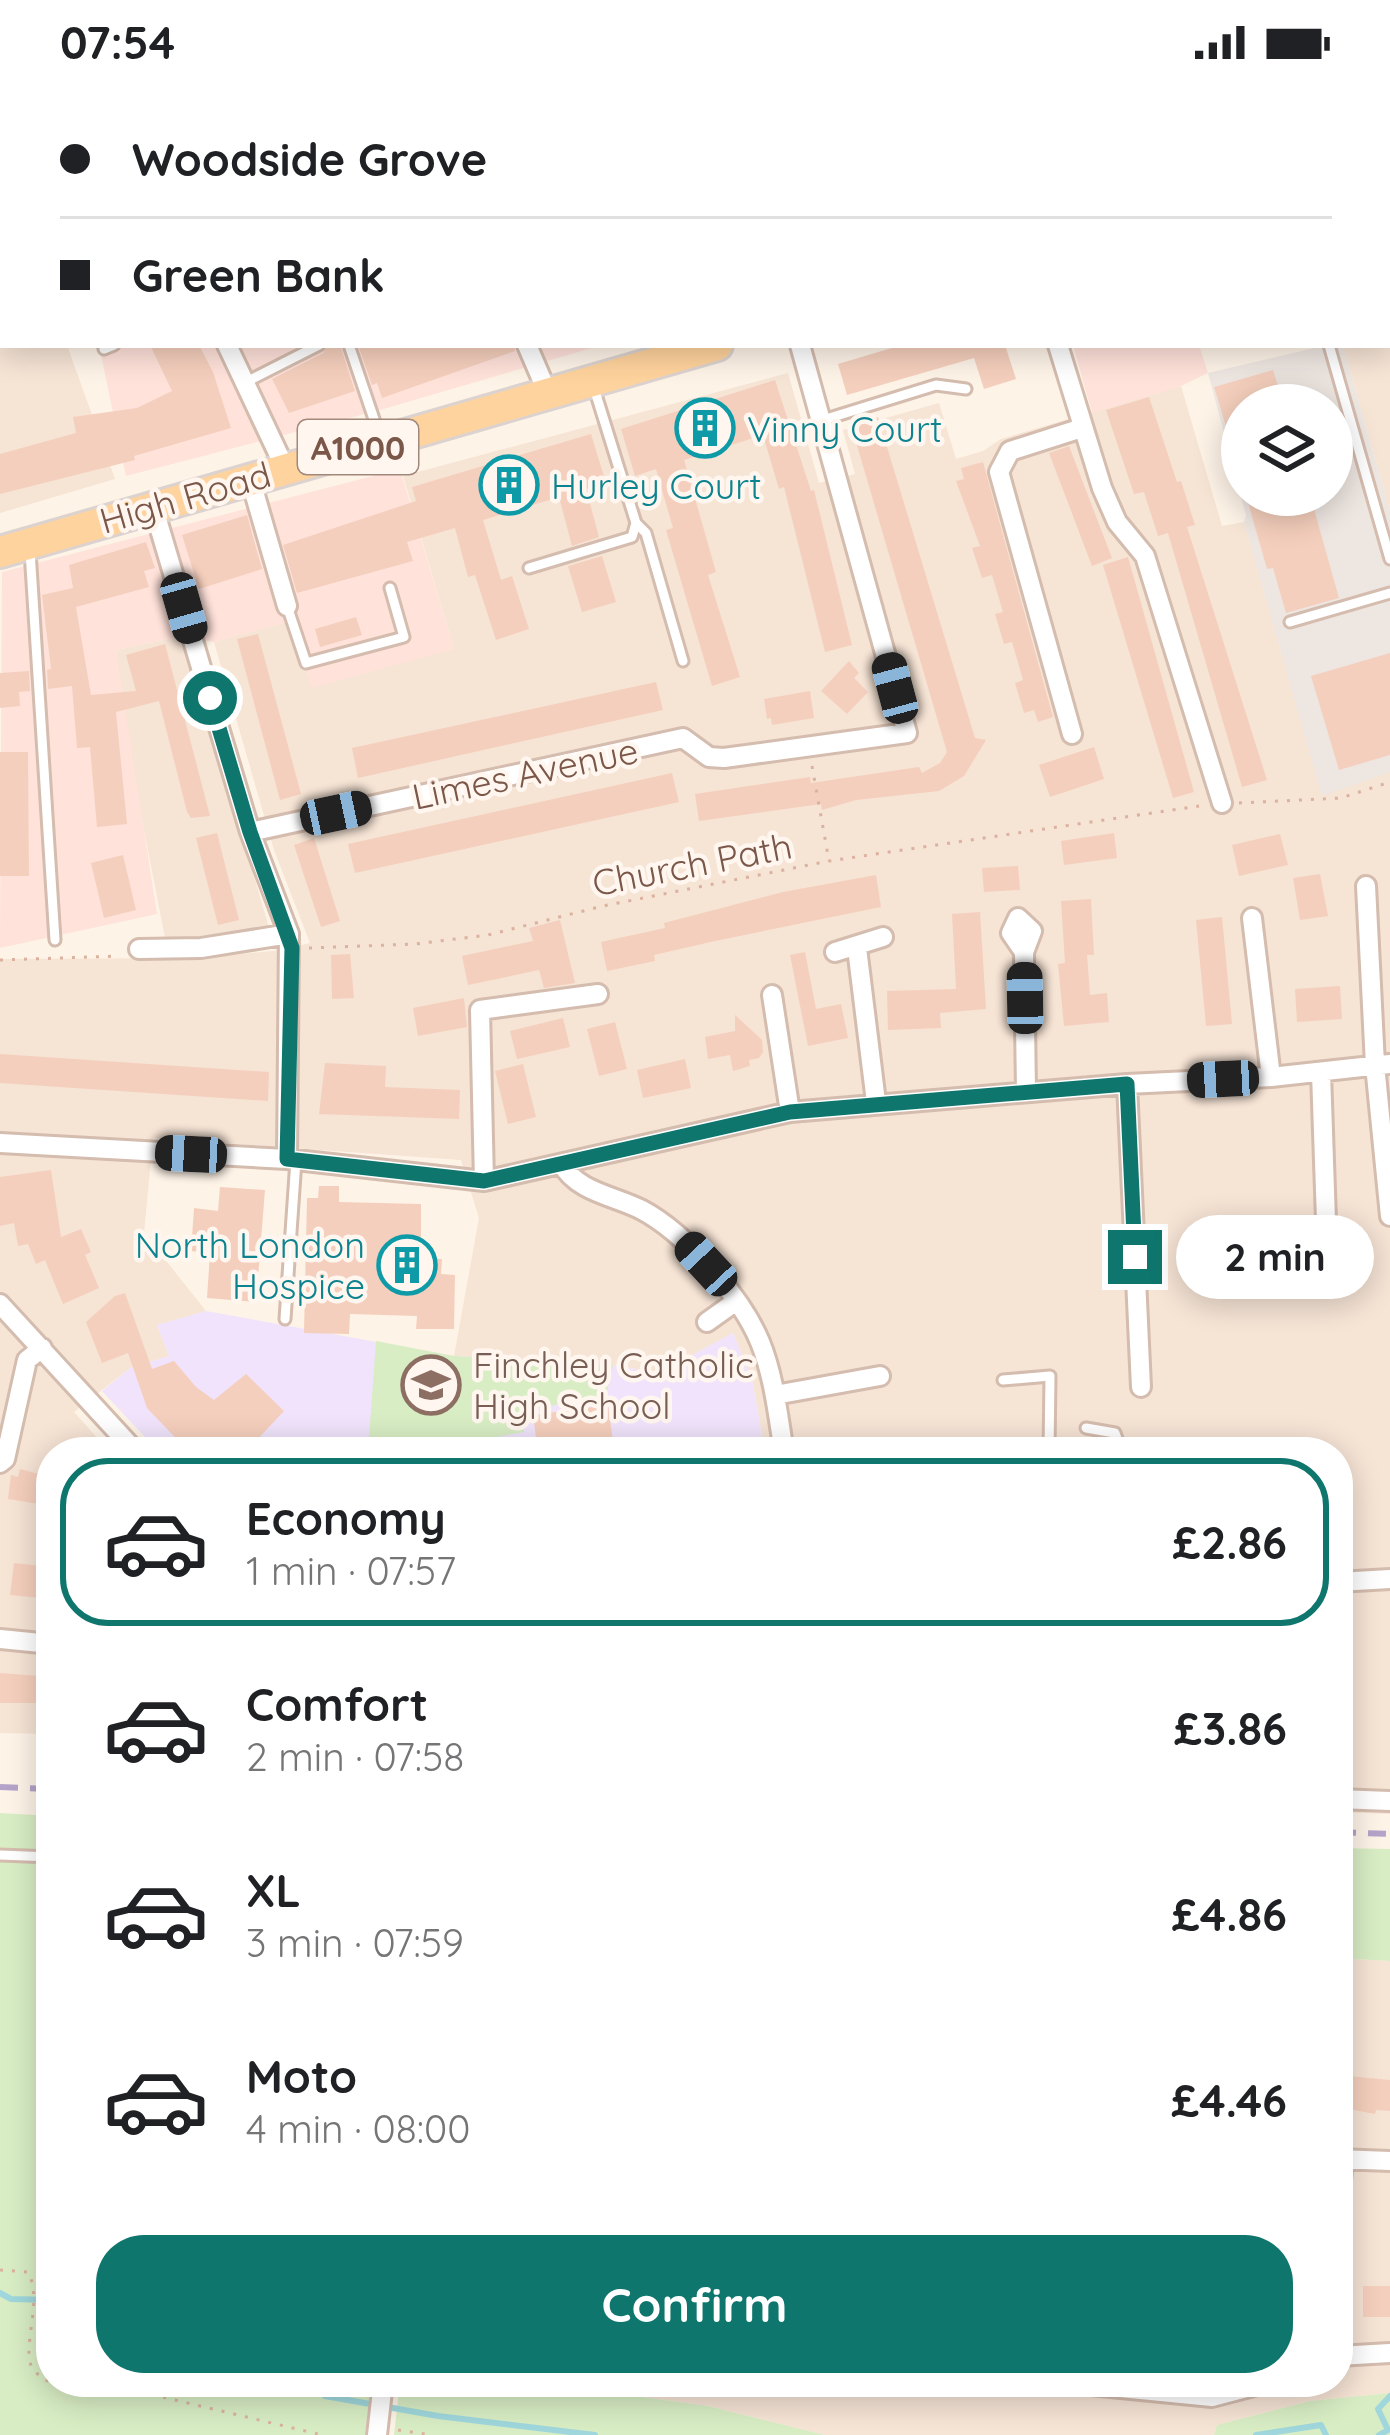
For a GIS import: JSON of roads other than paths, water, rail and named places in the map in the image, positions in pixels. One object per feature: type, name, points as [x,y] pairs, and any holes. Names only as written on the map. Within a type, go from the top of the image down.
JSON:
[{"type":"main road","name":"High Road","points":[[15,547],[707,348]]},
{"type":"street","points":[[229,348],[285,468]]},
{"type":"street","points":[[528,348],[548,394]]},
{"type":"street","points":[[801,348],[823,420]]},
{"type":"street","points":[[1059,348],[1117,522],[1145,556],[1222,803]]},
{"type":"street","name":"Limes Avenue","points":[[250,832],[683,738],[709,757],[724,758],[907,733],[823,420]]},
{"type":"street","points":[[1072,734],[999,472],[1010,451],[1082,428]]},
{"type":"street","points":[[250,478],[287,606]]},
{"type":"street","points":[[153,506],[250,832],[291,941],[292,1160]]},
{"type":"street","points":[[1366,886],[1383,1065],[1390,1216]]},
{"type":"street","points":[[1252,918],[1271,1077]]},
{"type":"street","points":[[835,952],[883,937]]},
{"type":"street","points":[[130,953],[291,941]]},
{"type":"street","points":[[857,948],[876,1102]]},
{"type":"street","points":[[1024,952],[1027,1091]]},
{"type":"street","points":[[484,1181],[480,1010],[598,994]]},
{"type":"street","points":[[772,994],[790,1112]]},
{"type":"street","points":[[0,1142],[292,1160],[484,1181],[790,1112],[1383,1065]]},
{"type":"street","points":[[1321,1072],[1326,1221]]},
{"type":"street","points":[[1127,1084],[1141,1387]]},
{"type":"street","points":[[562,1164],[575,1182],[644,1211],[675,1231],[735,1302],[759,1340],[782,1437]]},
{"type":"street","points":[[707,1322],[735,1302]]},
{"type":"street","points":[[0,1304],[122,1437]]},
{"type":"street","points":[[0,1463],[5,1459],[27,1360],[42,1348]]},
{"type":"street","points":[[775,1395],[880,1376]]},
{"type":"street","points":[[1353,1581],[1390,1579]]},
{"type":"street","points":[[0,1639],[36,1643]]},
{"type":"street","points":[[1353,1800],[1390,1801]]},
{"type":"street","points":[[1353,2160],[1390,2161]]},
{"type":"street","points":[[1353,2355],[1390,2353]]},
{"type":"lane","points":[[246,382],[313,348]]},
{"type":"lane","points":[[351,348],[381,441]]},
{"type":"lane","points":[[1330,348],[1390,559]]},
{"type":"lane","points":[[592,381],[636,523],[646,533],[683,661]]},
{"type":"lane","points":[[823,420],[936,385],[967,389]]},
{"type":"lane","points":[[529,568],[632,537],[636,523]]},
{"type":"lane","points":[[15,547],[55,940]]},
{"type":"lane","points":[[287,606],[305,663],[404,637],[390,588]]},
{"type":"lane","points":[[1290,622],[1390,593]]},
{"type":"lane","points":[[284,1319],[292,1160]]},
{"type":"lane","points":[[1003,1380],[1050,1376],[1049,1437]]},
{"type":"lane","points":[[1086,1428],[1116,1437]]},
{"type":"lane","points":[[0,1855],[36,1856]]},
{"type":"waterway","points":[[0,2293],[11,2299],[36,2300]]},
{"type":"waterway","points":[[1379,2435],[1388,2430],[1378,2409],[1390,2396]]},
{"type":"waterway","points":[[331,2397],[595,2435]]},
{"type":"waterway","points":[[1256,2435],[1321,2425],[1326,2435]]},
{"type":"railway","points":[[0,1787],[36,1788]]},
{"type":"railway","points":[[1353,1833],[1390,1834]]},
{"type":"place","name":"Vinny Court","points":[[705,428]]},
{"type":"place","name":"Hurley Court","points":[[509,485]]},
{"type":"place","name":"North London Hospice","points":[[407,1265]]},
{"type":"place","name":"Finchley Catholic High School","points":[[431,1385]]}]
